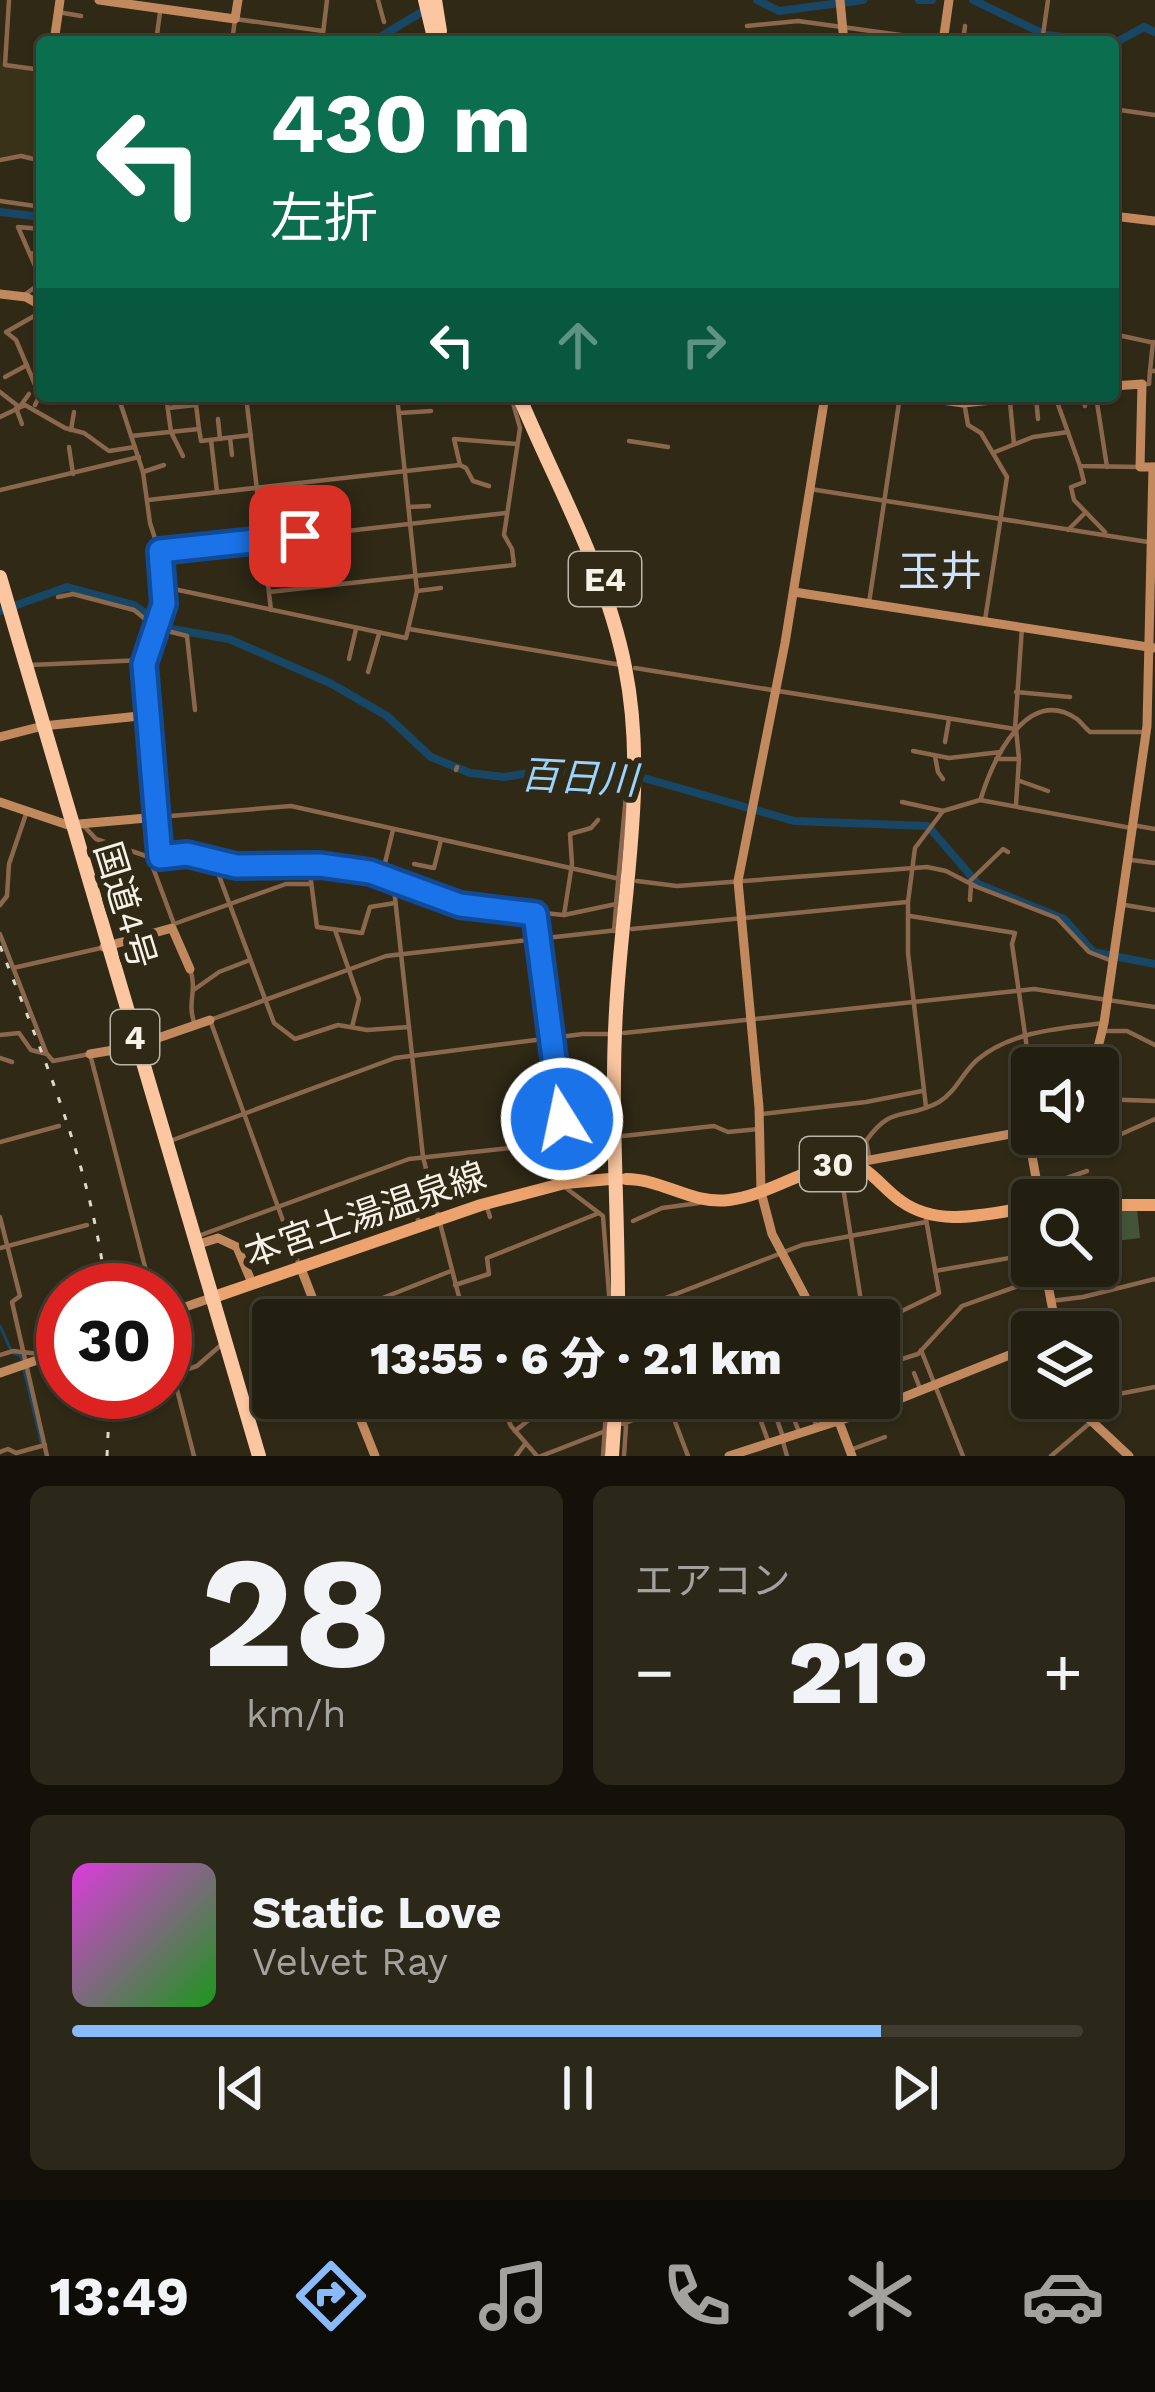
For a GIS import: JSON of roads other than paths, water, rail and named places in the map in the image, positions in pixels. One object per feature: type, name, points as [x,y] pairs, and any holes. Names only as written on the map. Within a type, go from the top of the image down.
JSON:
[{"type":"highway","name":"E4","points":[[521,402],[593,548],[620,620],[636,694],[637,780],[615,1028],[618,1299]]},
{"type":"highway","name":"国道4号","points":[[0,577],[5,610],[74,825],[105,946],[198,1240],[221,1345],[256,1456]]},
{"type":"highway","name":"国道4号","points":[[5,610],[26,665],[41,726]]},
{"type":"highway","name":"国道4号","points":[[135,1046],[256,1456]]},
{"type":"highway","points":[[614,1456],[615,1419]]},
{"type":"main road","name":"30","points":[[626,1179],[646,1180],[703,1200],[727,1201],[847,1163],[926,1218]]},
{"type":"main road","name":"本宮土湯温泉線","points":[[209,1299],[439,1219],[488,1210],[567,1183],[610,1179]]},
{"type":"main road","points":[[1119,1205],[1155,1205]]},
{"type":"main road","points":[[926,1218],[1011,1210]]},
{"type":"street","points":[[9,0],[5,65],[36,69]]},
{"type":"street","points":[[99,0],[161,4],[323,31]]},
{"type":"street","points":[[233,36],[238,0]]},
{"type":"street","points":[[323,36],[327,0]]},
{"type":"street","points":[[378,0],[384,22]]},
{"type":"street","points":[[1043,36],[1048,0]]},
{"type":"street","points":[[946,36],[949,1]]},
{"type":"street","points":[[841,3],[844,36]]},
{"type":"street","points":[[157,36],[161,4]]},
{"type":"street","points":[[55,36],[59,6],[81,16]]},
{"type":"street","points":[[747,26],[798,20],[905,36]]},
{"type":"street","points":[[964,36],[965,26]]},
{"type":"street","points":[[1119,110],[1155,115]]},
{"type":"street","points":[[0,160],[21,156],[36,160]]},
{"type":"street","points":[[0,201],[36,206]]},
{"type":"street","points":[[1119,217],[1155,221]]},
{"type":"street","points":[[36,229],[18,227],[36,264]]},
{"type":"street","points":[[29,254],[36,252]]},
{"type":"street","points":[[5,280],[4,294],[36,303]]},
{"type":"street","points":[[23,296],[36,287]]},
{"type":"street","points":[[36,315],[3,330],[16,340],[36,387]]},
{"type":"street","points":[[1119,335],[1154,342],[1149,384],[1119,386]]},
{"type":"street","points":[[4,377],[36,357]]},
{"type":"street","points":[[1140,467],[1142,384]]},
{"type":"street","points":[[0,392],[18,406],[34,408],[109,451],[135,446]]},
{"type":"street","points":[[0,418],[29,394]]},
{"type":"street","points":[[34,408],[37,402]]},
{"type":"street","points":[[120,402],[143,472],[164,587],[144,660],[160,857]]},
{"type":"street","points":[[167,402],[175,446],[183,456]]},
{"type":"street","points":[[196,402],[201,441],[251,436]]},
{"type":"street","points":[[247,402],[271,610]]},
{"type":"street","points":[[164,587],[406,638],[417,591],[398,402]]},
{"type":"street","points":[[269,592],[514,565],[504,535],[518,444],[518,402]]},
{"type":"street","points":[[806,1299],[781,1252],[761,1192],[760,1114],[738,880],[794,592],[823,402]]},
{"type":"street","points":[[869,603],[899,402]]},
{"type":"street","points":[[964,402],[968,425],[981,433],[1007,477],[986,620]]},
{"type":"street","points":[[1009,402],[1014,444]]},
{"type":"street","points":[[1035,402],[1038,419]]},
{"type":"street","points":[[1056,402],[1084,482],[1070,489],[1074,500],[1107,536]]},
{"type":"street","points":[[1084,402],[1085,406]]},
{"type":"street","points":[[1097,402],[1107,467]]},
{"type":"street","points":[[168,408],[196,405]]},
{"type":"street","points":[[18,406],[22,424]]},
{"type":"street","points":[[399,413],[431,411]]},
{"type":"street","points":[[71,430],[74,412]]},
{"type":"street","points":[[218,419],[220,439]]},
{"type":"street","points":[[60,425],[60,436]]},
{"type":"street","points":[[131,436],[200,429]]},
{"type":"street","points":[[90,438],[102,432]]},
{"type":"street","points":[[995,452],[1068,432]]},
{"type":"street","points":[[230,438],[232,455]]},
{"type":"street","points":[[460,466],[454,439],[518,444]]},
{"type":"street","points":[[211,440],[217,492]]},
{"type":"street","points":[[629,440],[668,447]]},
{"type":"street","points":[[69,447],[73,474]]},
{"type":"street","points":[[0,490],[153,454]]},
{"type":"street","points":[[143,472],[164,465]]},
{"type":"street","points":[[148,500],[460,466],[473,481],[489,486]]},
{"type":"street","points":[[1080,466],[1154,467],[1150,728],[1098,1047]]},
{"type":"street","points":[[810,489],[1152,543]]},
{"type":"street","points":[[409,507],[429,506]]},
{"type":"street","points":[[1069,530],[1085,512]]},
{"type":"street","points":[[160,551],[507,513]]},
{"type":"street","points":[[149,517],[162,516]]},
{"type":"street","points":[[417,591],[441,588]]},
{"type":"street","points":[[794,592],[1152,647]]},
{"type":"street","points":[[58,597],[73,594],[134,610],[187,636],[195,710]]},
{"type":"street","points":[[1016,805],[1016,692],[1022,627]]},
{"type":"street","points":[[409,628],[621,665]]},
{"type":"street","points":[[349,659],[356,629]]},
{"type":"street","points":[[368,672],[379,634]]},
{"type":"street","points":[[26,665],[144,660]]},
{"type":"street","points":[[634,668],[992,729],[1015,729]]},
{"type":"street","points":[[1016,692],[1070,697]]},
{"type":"street","points":[[1053,695],[1057,723]]},
{"type":"street","points":[[1081,722],[1083,710]]},
{"type":"street","points":[[980,800],[996,759],[1026,719],[1052,712],[1081,722],[1087,732],[1130,733],[1150,728]]},
{"type":"street","points":[[0,737],[41,726],[149,715]]},
{"type":"street","points":[[945,742],[949,719]]},
{"type":"street","points":[[1111,733],[1111,742]]},
{"type":"street","points":[[1129,744],[1130,733]]},
{"type":"street","points":[[913,751],[935,756],[1001,752]]},
{"type":"street","points":[[935,756],[944,779]]},
{"type":"street","points":[[996,759],[1019,759]]},
{"type":"street","points":[[0,1035],[20,1034],[32,1050],[56,1062],[135,1046],[401,954],[616,931],[616,904],[637,780]]},
{"type":"street","points":[[1019,781],[1048,791]]},
{"type":"street","points":[[926,1107],[908,953],[908,902],[915,848],[943,811],[980,800],[1155,829]]},
{"type":"street","points":[[902,802],[918,801],[943,811]]},
{"type":"street","points":[[0,802],[74,825],[98,841],[149,857],[187,854],[236,866],[309,866],[382,875],[460,905],[535,914],[564,915],[616,904]]},
{"type":"street","points":[[74,825],[291,806],[622,879]]},
{"type":"street","points":[[0,904],[7,896],[8,864],[27,812]]},
{"type":"street","points":[[564,915],[570,834],[591,828],[598,820]]},
{"type":"street","points":[[382,875],[393,830]]},
{"type":"street","points":[[414,864],[434,868],[441,840]]},
{"type":"street","points":[[970,900],[971,881],[996,852],[1008,852]]},
{"type":"street","points":[[149,857],[190,969],[195,989],[188,1006],[195,1025]]},
{"type":"street","points":[[1126,859],[1155,863]]},
{"type":"street","points":[[214,862],[274,1023],[296,1039],[338,1025],[367,1030],[409,1027]]},
{"type":"street","points":[[309,866],[316,926],[363,932],[370,907],[395,903]]},
{"type":"street","points":[[637,881],[677,886],[914,868],[942,871],[1057,918],[1088,952],[1112,957]]},
{"type":"street","points":[[393,879],[423,1157],[458,1299]]},
{"type":"street","points":[[14,968],[173,926],[286,884],[311,884]]},
{"type":"street","points":[[632,929],[908,902]]},
{"type":"street","points":[[1120,904],[1155,910]]},
{"type":"street","points":[[535,914],[568,1193],[602,1216],[615,1299]]},
{"type":"street","points":[[910,916],[1015,933],[1012,944],[1025,1047]]},
{"type":"street","points":[[335,929],[359,999],[352,1028]]},
{"type":"street","points":[[0,934],[47,1054]]},
{"type":"street","points":[[195,989],[218,972],[250,960]]},
{"type":"street","points":[[624,1033],[1040,989],[1155,1007]]},
{"type":"street","points":[[210,1020],[315,1299]]},
{"type":"street","points":[[869,1159],[866,1141],[880,1122],[944,1099],[972,1063],[993,1048],[1043,1031],[1103,1027],[1127,1030],[1155,1046]]},
{"type":"street","points":[[164,1143],[395,1058],[610,1034]]},
{"type":"street","points":[[511,1035],[512,1045]]},
{"type":"street","points":[[89,1054],[144,1263]]},
{"type":"street","points":[[0,1058],[12,1062]]},
{"type":"street","points":[[760,1114],[866,1102],[922,1090]]},
{"type":"street","points":[[1119,1100],[1155,1101]]},
{"type":"street","points":[[1119,1135],[1155,1119]]},
{"type":"street","points":[[0,1142],[59,1126]]},
{"type":"street","points":[[623,1136],[714,1126],[728,1132],[759,1130]]},
{"type":"street","points":[[860,1299],[849,1236],[847,1163],[1011,1135]]},
{"type":"street","points":[[198,1240],[214,1238],[278,1207],[409,1159],[610,1137]]},
{"type":"street","points":[[467,1153],[471,1185]]},
{"type":"street","points":[[1072,1179],[1087,1172]]},
{"type":"street","points":[[408,1192],[420,1225]]},
{"type":"street","points":[[633,1221],[662,1208],[703,1200]]},
{"type":"street","points":[[454,1285],[489,1274],[487,1258],[598,1214]]},
{"type":"street","points":[[0,1217],[20,1296],[11,1307],[47,1456]]},
{"type":"street","points":[[665,1299],[781,1252],[926,1218],[939,1293],[900,1312]]},
{"type":"street","points":[[4,1247],[87,1226]]},
{"type":"street","points":[[221,1234],[239,1250],[252,1283]]},
{"type":"street","points":[[935,1271],[1011,1258]]},
{"type":"street","points":[[374,1299],[463,1261]]},
{"type":"street","points":[[1051,1300],[1155,1279]]},
{"type":"street","points":[[900,1358],[921,1350],[962,1306],[1016,1287]]},
{"type":"street","points":[[1048,1287],[1053,1311]]},
{"type":"street","points":[[192,1305],[209,1299]]},
{"type":"street","points":[[194,1456],[172,1374],[197,1366],[221,1345]]},
{"type":"street","points":[[921,1350],[963,1456]]},
{"type":"street","points":[[0,1354],[36,1354]]},
{"type":"street","points":[[900,1399],[1011,1354]]},
{"type":"street","points":[[0,1373],[36,1361]]},
{"type":"street","points":[[914,1373],[921,1391]]},
{"type":"street","points":[[1119,1394],[1155,1388]]},
{"type":"street","points":[[787,1456],[774,1411],[789,1406],[799,1432]]},
{"type":"street","points":[[360,1419],[375,1456]]},
{"type":"street","points":[[508,1419],[539,1456],[607,1431]]},
{"type":"street","points":[[515,1431],[530,1419]]},
{"type":"street","points":[[610,1419],[607,1431],[614,1456]]},
{"type":"street","points":[[614,1456],[624,1424],[634,1419]]},
{"type":"street","points":[[674,1419],[688,1456]]},
{"type":"street","points":[[760,1419],[768,1441]]},
{"type":"street","points":[[814,1419],[817,1427]]},
{"type":"street","points":[[729,1456],[845,1419]]},
{"type":"street","points":[[1089,1419],[1129,1456]]},
{"type":"street","points":[[839,1421],[851,1453],[885,1437]]},
{"type":"street","points":[[1051,1456],[1091,1422]]},
{"type":"street","points":[[517,1456],[525,1444]]},
{"type":"street","points":[[0,1452],[45,1445]]},
{"type":"waterway","points":[[757,0],[779,11],[863,0]]},
{"type":"waterway","points":[[919,0],[932,0]]},
{"type":"waterway","points":[[973,0],[1055,36]]},
{"type":"waterway","points":[[382,36],[425,10]]},
{"type":"waterway","points":[[1119,41],[1144,27],[1155,32]]},
{"type":"waterway","points":[[0,212],[36,216]]},
{"type":"waterway","name":"百日川","points":[[0,611],[67,587],[134,605],[166,628],[229,639],[330,683],[387,716],[431,757],[470,773],[504,777],[544,771],[630,774],[794,821],[928,826],[978,884],[1064,919],[1093,952],[1155,964]]},
{"type":"waterway","points":[[0,1326],[10,1348]]},
{"type":"waterway","points":[[13,1353],[22,1360]]},
{"type":"waterway","points":[[24,1370],[41,1442]]},
{"type":"railway","points":[[0,946],[78,1158],[102,1263]]},
{"type":"railway","points":[[107,1456],[109,1419]]},
{"type":"district","name":"玉井","points":[[940,571]]}]
